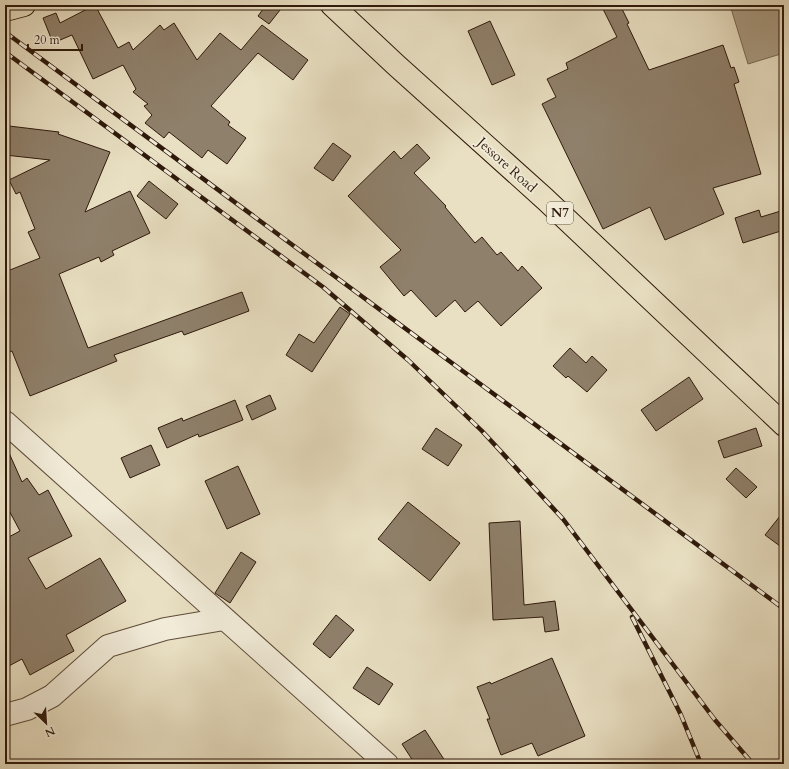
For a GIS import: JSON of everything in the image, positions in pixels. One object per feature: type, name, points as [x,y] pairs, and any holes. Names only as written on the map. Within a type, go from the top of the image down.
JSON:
[{"type":"main road","points":[[5,10],[24,5]]},
{"type":"main road","name":"Jessore Road","points":[[332,5],[396,65],[545,198],[784,425]]},
{"type":"street","points":[[5,422],[387,764]]},
{"type":"street","points":[[5,715],[27,708],[52,696],[108,646],[165,629],[224,619]]},
{"type":"shaded area","points":[[730,5],[784,5],[784,53],[748,64]]},
{"type":"building","points":[[95,5],[118,48],[129,42],[133,50],[160,25],[164,30],[174,23],[197,60],[220,33],[241,50],[262,25],[308,60],[293,80],[258,53],[211,106],[230,122],[228,125],[246,138],[227,164],[208,150],[202,158],[169,132],[164,138],[145,123],[152,115],[144,106],[148,104],[133,92],[136,89],[123,65],[93,79],[72,35],[53,43],[43,18],[56,13],[60,23]]},
{"type":"building","points":[[266,5],[284,5],[269,24],[258,16]]},
{"type":"building","points":[[601,5],[620,5],[629,23],[627,24],[649,70],[723,45],[731,68],[734,67],[739,82],[734,84],[761,174],[713,188],[724,214],[665,240],[650,207],[603,229],[542,104],[556,97],[547,79],[568,69],[566,63],[617,37]]},
{"type":"building","points":[[490,21],[515,75],[492,85],[468,31]]},
{"type":"building","points":[[9,126],[59,132],[58,134],[110,152],[85,212],[130,191],[150,233],[112,251],[114,255],[101,262],[99,257],[59,274],[88,348],[242,292],[249,311],[184,335],[182,331],[114,355],[117,361],[30,396],[12,351],[5,354],[5,272],[40,258],[28,232],[35,229],[20,192],[16,194],[9,180],[50,160],[5,155]]},
{"type":"building","points":[[333,143],[351,156],[333,181],[314,168]]},
{"type":"building","points":[[417,144],[430,158],[414,173],[446,206],[445,207],[475,243],[482,237],[497,255],[501,252],[518,271],[522,266],[542,288],[501,326],[478,301],[465,312],[455,300],[436,317],[411,290],[404,296],[380,267],[401,250],[348,196],[394,151],[401,159]]},
{"type":"building","points":[[149,181],[178,204],[166,219],[137,196]]},
{"type":"building","points":[[759,210],[761,217],[784,210],[784,230],[743,243],[735,218]]},
{"type":"building","points":[[340,307],[350,314],[312,372],[286,355],[299,334],[314,343]]},
{"type":"building","points":[[570,348],[586,363],[592,356],[607,370],[587,392],[568,376],[566,378],[553,366]]},
{"type":"building","points":[[689,377],[703,399],[656,431],[641,410]]},
{"type":"building","points":[[270,395],[276,409],[252,420],[246,406]]},
{"type":"building","points":[[235,400],[243,420],[199,437],[198,434],[167,448],[158,428],[182,418],[183,421]]},
{"type":"building","points":[[436,428],[462,445],[448,466],[422,449]]},
{"type":"building","points":[[756,428],[762,446],[724,458],[718,441]]},
{"type":"building","points":[[5,444],[22,482],[27,478],[39,495],[48,490],[72,536],[28,558],[46,589],[100,558],[126,601],[66,635],[74,651],[30,675],[22,659],[5,668],[5,539],[20,531],[5,503]]},
{"type":"building","points":[[151,445],[160,465],[130,478],[121,458]]},
{"type":"building","points":[[238,466],[260,514],[227,529],[205,481]]},
{"type":"building","points":[[736,468],[757,487],[746,498],[726,479]]},
{"type":"building","points":[[408,502],[460,543],[430,581],[378,539]]},
{"type":"building","points":[[784,511],[784,549],[765,535]]},
{"type":"building","points":[[520,521],[524,605],[555,601],[559,630],[545,632],[543,617],[493,620],[489,523]]},
{"type":"building","points":[[241,552],[256,562],[230,603],[215,593]]},
{"type":"building","points":[[336,615],[354,630],[330,658],[313,644]]},
{"type":"building","points":[[552,658],[585,736],[538,756],[532,743],[501,755],[487,719],[490,719],[477,687],[490,682],[491,684]]},
{"type":"building","points":[[367,667],[393,684],[379,705],[353,688]]},
{"type":"building","points":[[425,730],[447,764],[415,764],[402,744]]},
{"type":"railway","points":[[5,32],[784,609]]},
{"type":"railway","points":[[5,52],[323,287],[408,360],[482,431],[563,519],[715,720],[753,764]]},
{"type":"railway","points":[[632,617],[681,715],[701,764]]}]
